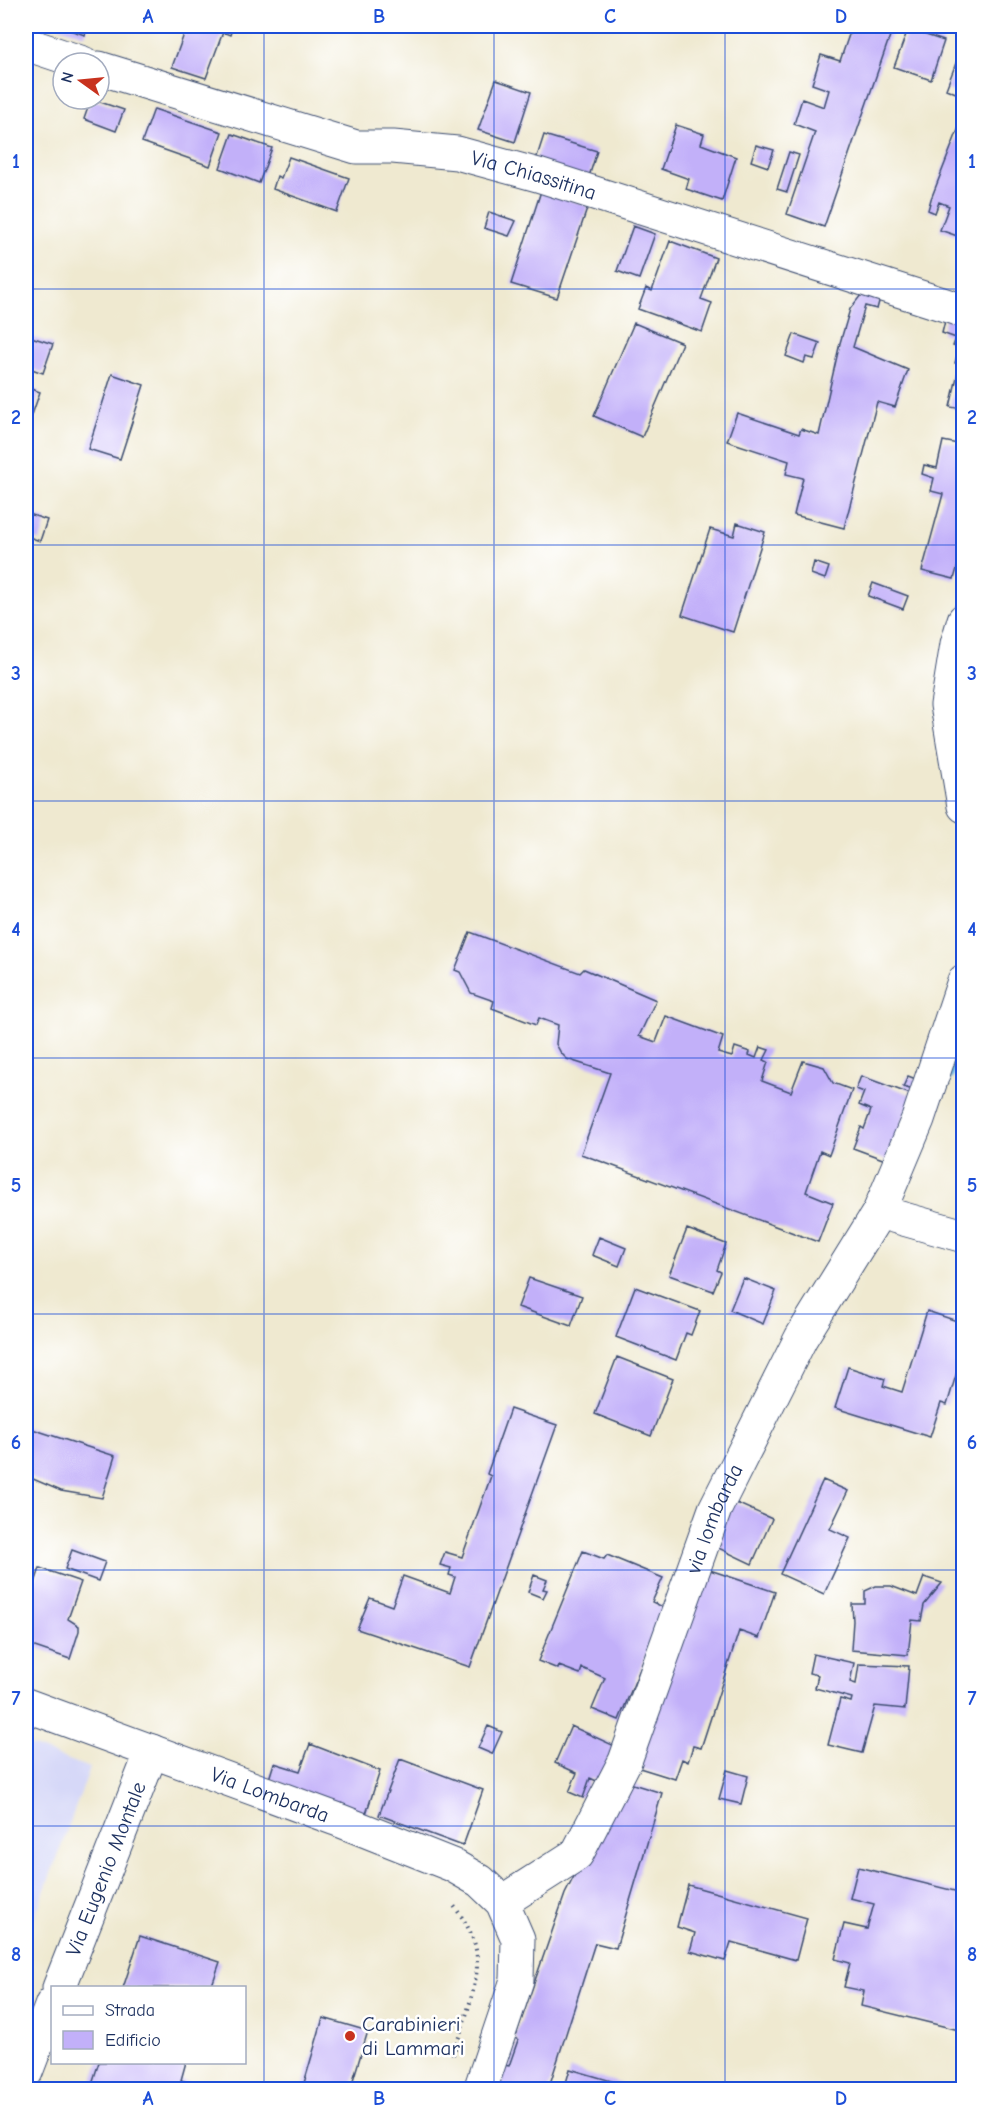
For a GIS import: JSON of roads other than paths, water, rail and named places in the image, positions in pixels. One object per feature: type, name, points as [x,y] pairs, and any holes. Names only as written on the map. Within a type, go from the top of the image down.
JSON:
[{"type":"street","points":[[26,44],[51,52]]},
{"type":"street","name":"Via Chiassitina","points":[[111,72],[356,147],[393,147],[457,153],[538,175],[963,311]]},
{"type":"street","points":[[963,620],[947,705],[963,806]]},
{"type":"street","name":"via lombarda","points":[[502,1902],[577,1854],[625,1761],[715,1509],[801,1338],[879,1212],[918,1119],[961,994],[963,981]]},
{"type":"street","points":[[879,1212],[963,1236]]},
{"type":"street","name":"Via Lombarda","points":[[26,1705],[336,1819],[452,1865],[480,1881],[502,1902]]},
{"type":"street","name":"Via Eugenio Montale","points":[[60,1986],[152,1751]]},
{"type":"street","points":[[480,2090],[517,1980],[518,1939],[502,1902]]},
{"type":"street","points":[[26,2072],[51,2007]]},
{"type":"waterway","points":[[949,1076],[964,1039]]},
{"type":"place","name":"Carabinieri di Lammari","points":[[350,2036]]}]
